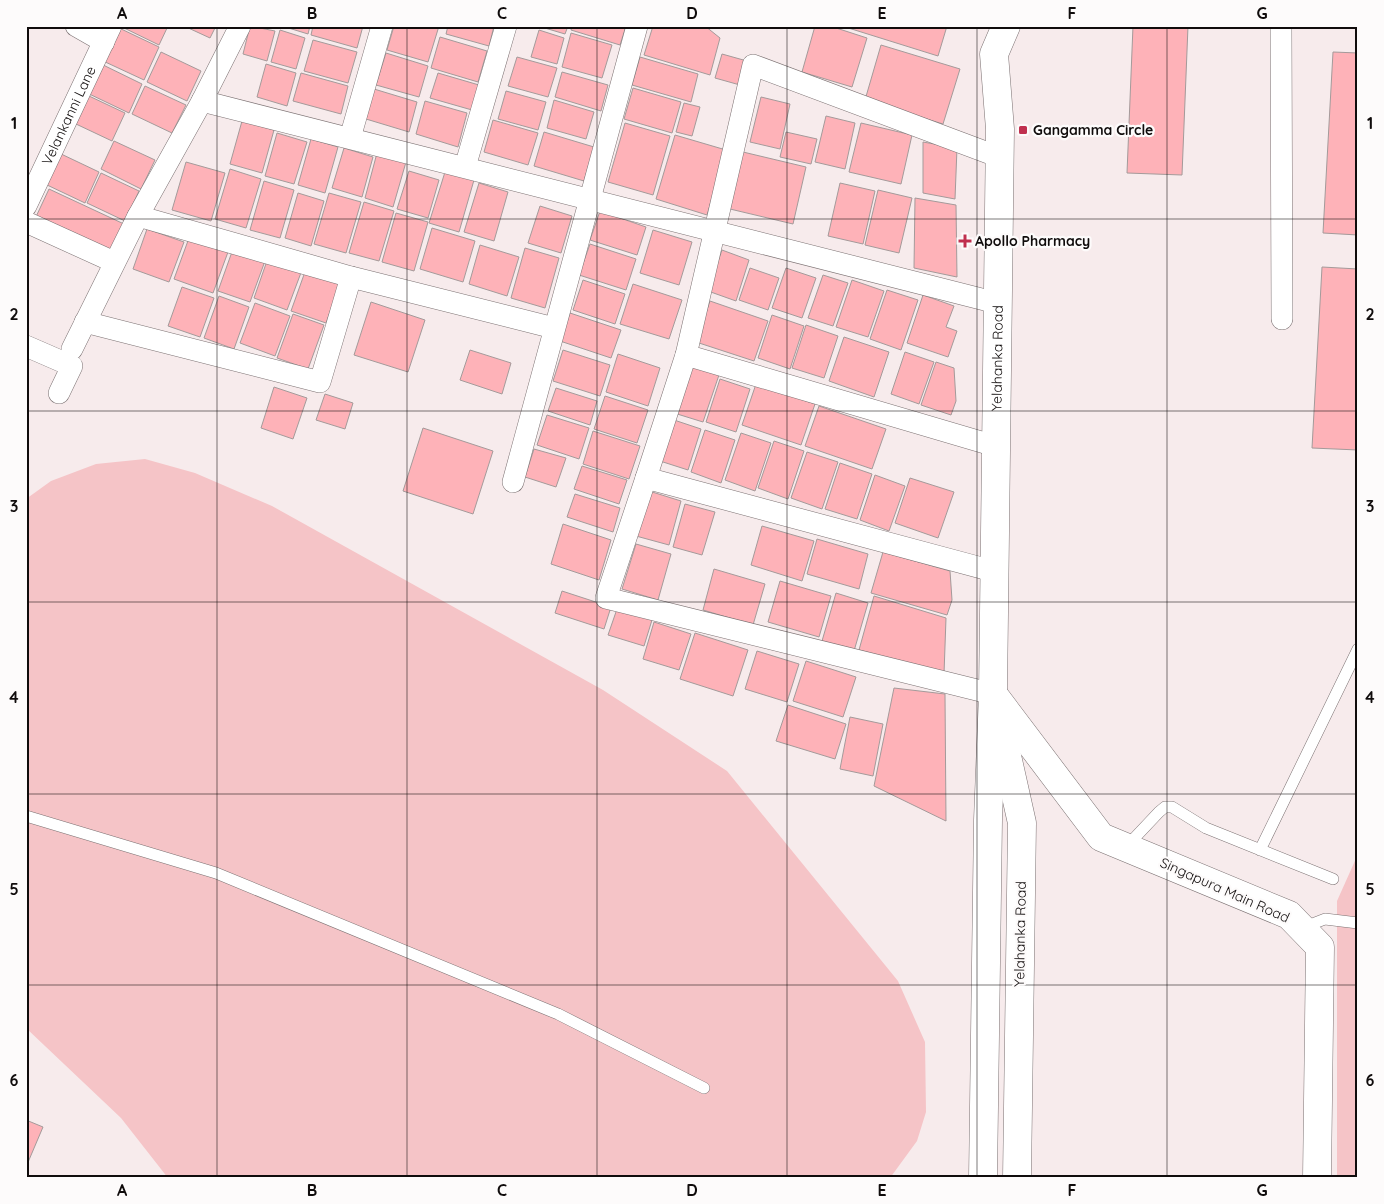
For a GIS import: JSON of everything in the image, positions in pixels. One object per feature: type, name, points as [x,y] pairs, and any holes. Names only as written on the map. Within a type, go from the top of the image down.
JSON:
[{"type":"main road","points":[[983,26],[994,54]]},
{"type":"main road","name":"Yelahanka Road","points":[[983,1178],[988,820],[993,694],[993,571],[1000,129],[994,54],[1006,26]]},
{"type":"main road","name":"Yelahanka Road","points":[[993,694],[1022,823],[1017,1178]]},
{"type":"main road","name":"Singapura Main Road","points":[[993,694],[1101,837],[1289,915],[1320,947],[1317,1178]]},
{"type":"street","points":[[76,26],[108,34]]},
{"type":"street","points":[[72,349],[114,262],[240,26]]},
{"type":"street","points":[[350,138],[382,26]]},
{"type":"street","points":[[465,167],[506,26]]},
{"type":"street","points":[[513,482],[637,26]]},
{"type":"street","points":[[1281,26],[1282,319]]},
{"type":"street","name":"Velankanni Lane","points":[[26,206],[108,34]]},
{"type":"street","points":[[993,694],[606,598],[686,355],[753,65],[999,157]]},
{"type":"street","points":[[202,100],[997,303]]},
{"type":"street","points":[[138,216],[351,277],[554,328]]},
{"type":"street","points":[[26,222],[114,262]]},
{"type":"street","points":[[85,322],[320,382],[351,277]]},
{"type":"street","points":[[26,346],[72,366],[59,393]]},
{"type":"street","points":[[686,355],[995,446]]},
{"type":"street","points":[[646,478],[993,571]]},
{"type":"lane","points":[[1260,850],[1354,669],[1358,650]]},
{"type":"lane","points":[[1126,847],[1159,812],[1165,807],[1172,807],[1206,828],[1333,880]]},
{"type":"lane","points":[[26,816],[225,876],[558,1014],[704,1088]]},
{"type":"lane","points":[[1302,928],[1325,919],[1358,923]]},
{"type":"shaded area","points":[[145,459],[195,473],[272,506],[603,690],[727,771],[898,981],[925,1042],[926,1112],[917,1141],[890,1178],[168,1178],[121,1118],[26,1028],[26,499],[51,481],[96,464]]},
{"type":"shaded area","points":[[1358,854],[1358,1178],[1337,1178],[1337,901]]},
{"type":"building","points":[[120,26],[168,26],[159,45]]},
{"type":"building","points":[[184,26],[216,26],[210,38]]},
{"type":"building","points":[[250,26],[275,31],[267,61],[243,54]]},
{"type":"building","points":[[282,26],[310,26],[308,34]]},
{"type":"building","points":[[313,26],[363,26],[357,48],[311,35]]},
{"type":"building","points":[[394,26],[439,26],[428,62],[387,50]]},
{"type":"building","points":[[448,26],[494,26],[489,46],[446,34]]},
{"type":"building","points":[[538,26],[568,26],[565,34]]},
{"type":"building","points":[[572,26],[626,26],[620,45],[571,30]]},
{"type":"building","points":[[653,26],[705,26],[720,38],[710,75],[644,55]]},
{"type":"building","points":[[815,26],[830,26],[867,38],[852,87],[802,72]]},
{"type":"building","points":[[842,26],[947,26],[938,56]]},
{"type":"building","points":[[1133,26],[1188,26],[1182,175],[1127,173]]},
{"type":"building","points":[[117,27],[159,47],[144,80],[101,60]]},
{"type":"building","points":[[280,30],[305,38],[296,69],[271,62]]},
{"type":"building","points":[[539,30],[564,38],[557,64],[531,57]]},
{"type":"building","points":[[571,33],[612,45],[602,78],[562,67]]},
{"type":"building","points":[[440,37],[487,51],[478,82],[431,68]]},
{"type":"building","points":[[313,40],[357,52],[348,83],[304,71]]},
{"type":"building","points":[[881,45],[960,69],[943,124],[865,100]]},
{"type":"building","points":[[161,52],[201,71],[187,101],[147,82]]},
{"type":"building","points":[[1333,52],[1358,53],[1358,235],[1323,233]]},
{"type":"building","points":[[386,53],[428,66],[419,97],[376,85]]},
{"type":"building","points":[[722,54],[747,61],[740,85],[715,78]]},
{"type":"building","points":[[517,57],[557,68],[548,97],[508,86]]},
{"type":"building","points":[[640,57],[698,74],[691,102],[632,85]]},
{"type":"building","points":[[97,62],[142,84],[129,113],[83,91]]},
{"type":"building","points":[[266,64],[296,73],[287,106],[257,97]]},
{"type":"building","points":[[562,72],[608,85],[601,111],[555,97]]},
{"type":"building","points":[[301,73],[348,86],[341,114],[293,101]]},
{"type":"building","points":[[438,73],[479,85],[472,110],[430,98]]},
{"type":"building","points":[[145,86],[186,105],[172,133],[132,114]]},
{"type":"building","points":[[633,88],[681,102],[672,133],[624,119]]},
{"type":"building","points":[[374,89],[417,102],[409,132],[366,119]]},
{"type":"building","points":[[506,91],[546,102],[538,130],[498,119]]},
{"type":"building","points":[[89,96],[125,113],[112,141],[76,124]]},
{"type":"building","points":[[761,97],[790,104],[780,149],[750,142]]},
{"type":"building","points":[[554,100],[594,112],[586,139],[547,128]]},
{"type":"building","points":[[425,101],[467,113],[458,147],[416,134]]},
{"type":"building","points":[[684,103],[700,107],[692,136],[676,132]]},
{"type":"building","points":[[826,116],[855,123],[845,169],[815,162]]},
{"type":"building","points":[[493,120],[538,133],[528,165],[484,152]]},
{"type":"building","points":[[242,121],[274,130],[262,173],[230,164]]},
{"type":"building","points":[[625,123],[670,136],[653,195],[608,182]]},
{"type":"building","points":[[861,123],[912,135],[901,184],[849,172]]},
{"type":"building","points":[[544,132],[594,147],[584,181],[534,166]]},
{"type":"building","points":[[786,132],[817,139],[811,164],[780,157]]},
{"type":"building","points":[[277,133],[307,142],[294,184],[265,176]]},
{"type":"building","points":[[675,135],[726,150],[707,215],[656,199]]},
{"type":"building","points":[[311,139],[338,147],[325,193],[298,185]]},
{"type":"building","points":[[114,141],[155,160],[141,189],[101,169]]},
{"type":"building","points":[[923,142],[957,148],[955,199],[923,193]]},
{"type":"building","points":[[344,148],[373,157],[362,197],[332,188]]},
{"type":"building","points":[[743,152],[806,167],[793,224],[730,209]]},
{"type":"building","points":[[59,153],[99,172],[85,203],[45,184]]},
{"type":"building","points":[[377,153],[406,162],[393,207],[365,198]]},
{"type":"building","points":[[186,162],[225,173],[211,221],[172,210]]},
{"type":"building","points":[[230,169],[261,179],[246,228],[215,219]]},
{"type":"building","points":[[409,171],[439,180],[428,218],[397,209]]},
{"type":"building","points":[[445,172],[474,180],[459,232],[429,223]]},
{"type":"building","points":[[101,173],[139,191],[125,221],[87,203]]},
{"type":"building","points":[[264,181],[294,190],[280,238],[250,230]]},
{"type":"building","points":[[479,183],[508,192],[494,241],[464,232]]},
{"type":"building","points":[[840,183],[875,191],[863,244],[828,236]]},
{"type":"building","points":[[49,189],[124,224],[109,256],[34,221]]},
{"type":"building","points":[[878,190],[912,198],[899,253],[865,245]]},
{"type":"building","points":[[298,193],[324,201],[311,246],[285,238]]},
{"type":"building","points":[[329,193],[361,202],[346,253],[314,244]]},
{"type":"building","points":[[915,198],[956,205],[957,277],[914,268]]},
{"type":"building","points":[[364,202],[394,211],[379,261],[349,253]]},
{"type":"building","points":[[540,206],[572,216],[561,253],[528,243]]},
{"type":"building","points":[[600,211],[646,227],[637,255],[590,240]]},
{"type":"building","points":[[396,213],[428,222],[414,271],[382,262]]},
{"type":"building","points":[[432,228],[475,241],[463,282],[420,269]]},
{"type":"building","points":[[147,229],[184,242],[169,282],[133,269]]},
{"type":"building","points":[[653,230],[692,242],[679,285],[640,273]]},
{"type":"building","points":[[189,238],[228,252],[213,293],[174,279]]},
{"type":"building","points":[[590,244],[636,259],[626,290],[579,275]]},
{"type":"building","points":[[480,245],[519,257],[507,296],[469,284]]},
{"type":"building","points":[[525,248],[559,258],[545,308],[511,298]]},
{"type":"building","points":[[233,249],[265,261],[250,302],[218,291]]},
{"type":"building","points":[[722,250],[749,260],[736,301],[708,291]]},
{"type":"building","points":[[268,258],[302,270],[287,310],[254,298]]},
{"type":"building","points":[[1322,267],[1358,269],[1358,450],[1312,448]]},
{"type":"building","points":[[750,268],[779,278],[768,310],[739,300]]},
{"type":"building","points":[[786,268],[816,278],[802,318],[772,308]]},
{"type":"building","points":[[306,269],[341,281],[326,323],[291,311]]},
{"type":"building","points":[[823,275],[848,283],[833,326],[808,318]]},
{"type":"building","points":[[583,280],[625,294],[615,324],[573,310]]},
{"type":"building","points":[[852,280],[884,291],[868,337],[836,327]]},
{"type":"building","points":[[633,284],[682,300],[669,339],[620,324]]},
{"type":"building","points":[[182,287],[214,298],[200,337],[168,326]]},
{"type":"building","points":[[887,290],[918,300],[901,350],[870,339]]},
{"type":"building","points":[[923,295],[954,306],[946,327],[957,331],[948,357],[907,343]]},
{"type":"building","points":[[219,296],[249,307],[234,349],[204,338]]},
{"type":"building","points":[[710,301],[768,321],[754,361],[696,342]]},
{"type":"building","points":[[371,302],[425,320],[408,372],[354,355]]},
{"type":"building","points":[[255,303],[290,316],[275,356],[240,343]]},
{"type":"building","points":[[570,313],[621,330],[611,358],[560,341]]},
{"type":"building","points":[[293,314],[324,325],[308,369],[277,358]]},
{"type":"building","points":[[772,315],[804,326],[790,369],[758,358]]},
{"type":"building","points":[[806,325],[838,336],[824,378],[792,368]]},
{"type":"building","points":[[844,337],[889,352],[874,397],[829,381]]},
{"type":"building","points":[[470,350],[511,363],[502,394],[460,380]]},
{"type":"building","points":[[563,350],[610,365],[600,396],[553,381]]},
{"type":"building","points":[[905,352],[934,362],[919,404],[891,394]]},
{"type":"building","points":[[618,354],[660,368],[648,406],[606,392]]},
{"type":"building","points":[[936,362],[954,368],[956,401],[951,415],[921,405]]},
{"type":"building","points":[[690,366],[719,375],[703,422],[674,413]]},
{"type":"building","points":[[720,379],[750,389],[736,432],[706,422]]},
{"type":"building","points":[[756,384],[815,404],[801,445],[742,425]]},
{"type":"building","points":[[274,387],[307,398],[293,439],[261,428]]},
{"type":"building","points":[[556,388],[597,401],[590,425],[548,411]]},
{"type":"building","points":[[325,394],[353,403],[345,429],[316,420]]},
{"type":"building","points":[[605,396],[648,410],[637,443],[594,429]]},
{"type":"building","points":[[819,406],[886,429],[872,469],[805,446]]},
{"type":"building","points":[[547,415],[589,428],[579,459],[537,445]]},
{"type":"building","points":[[674,420],[701,429],[688,470],[660,461]]},
{"type":"building","points":[[423,428],[493,451],[473,514],[403,491]]},
{"type":"building","points":[[705,430],[735,440],[721,483],[691,472]]},
{"type":"building","points":[[593,431],[640,446],[629,479],[583,464]]},
{"type":"building","points":[[741,433],[771,443],[755,491],[725,480]]},
{"type":"building","points":[[774,441],[804,451],[788,499],[758,488]]},
{"type":"building","points":[[534,449],[566,458],[556,487],[525,477]]},
{"type":"building","points":[[807,452],[838,462],[822,509],[791,498]]},
{"type":"building","points":[[840,463],[872,474],[857,519],[825,509]]},
{"type":"building","points":[[582,466],[627,480],[619,504],[574,489]]},
{"type":"building","points":[[875,475],[905,486],[889,531],[860,520]]},
{"type":"building","points":[[910,478],[954,492],[938,538],[895,523]]},
{"type":"building","points":[[649,491],[681,501],[669,545],[636,536]]},
{"type":"building","points":[[575,494],[620,508],[613,532],[567,517]]},
{"type":"building","points":[[685,504],[715,512],[702,555],[673,547]]},
{"type":"building","points":[[563,524],[611,540],[599,580],[551,564]]},
{"type":"building","points":[[762,526],[814,541],[802,581],[751,565]]},
{"type":"building","points":[[817,539],[868,554],[859,589],[807,574]]},
{"type":"building","points":[[636,544],[671,554],[658,600],[622,589]]},
{"type":"building","points":[[883,552],[950,571],[952,600],[947,615],[871,593]]},
{"type":"building","points":[[714,569],[765,584],[753,625],[703,610]]},
{"type":"building","points":[[780,581],[831,596],[819,637],[768,622]]},
{"type":"building","points":[[562,591],[611,607],[604,629],[555,613]]},
{"type":"building","points":[[836,593],[868,603],[854,651],[822,641]]},
{"type":"building","points":[[874,596],[946,618],[944,674],[859,650]]},
{"type":"building","points":[[617,609],[652,620],[644,646],[608,635]]},
{"type":"building","points":[[654,622],[691,634],[679,670],[643,659]]},
{"type":"building","points":[[695,633],[748,650],[733,696],[680,679]]},
{"type":"building","points":[[757,651],[799,664],[787,702],[745,689]]},
{"type":"building","points":[[806,661],[856,677],[843,717],[793,701]]},
{"type":"building","points":[[894,688],[945,694],[946,821],[874,786]]},
{"type":"building","points":[[788,705],[846,724],[835,759],[776,741]]},
{"type":"building","points":[[850,717],[883,724],[873,776],[840,769]]},
{"type":"building","points":[[26,1120],[43,1127],[26,1167]]},
{"type":"place","name":"Gangamma Circle","points":[[1023,130]]},
{"type":"place","name":"Apollo Pharmacy","points":[[965,241]]}]
